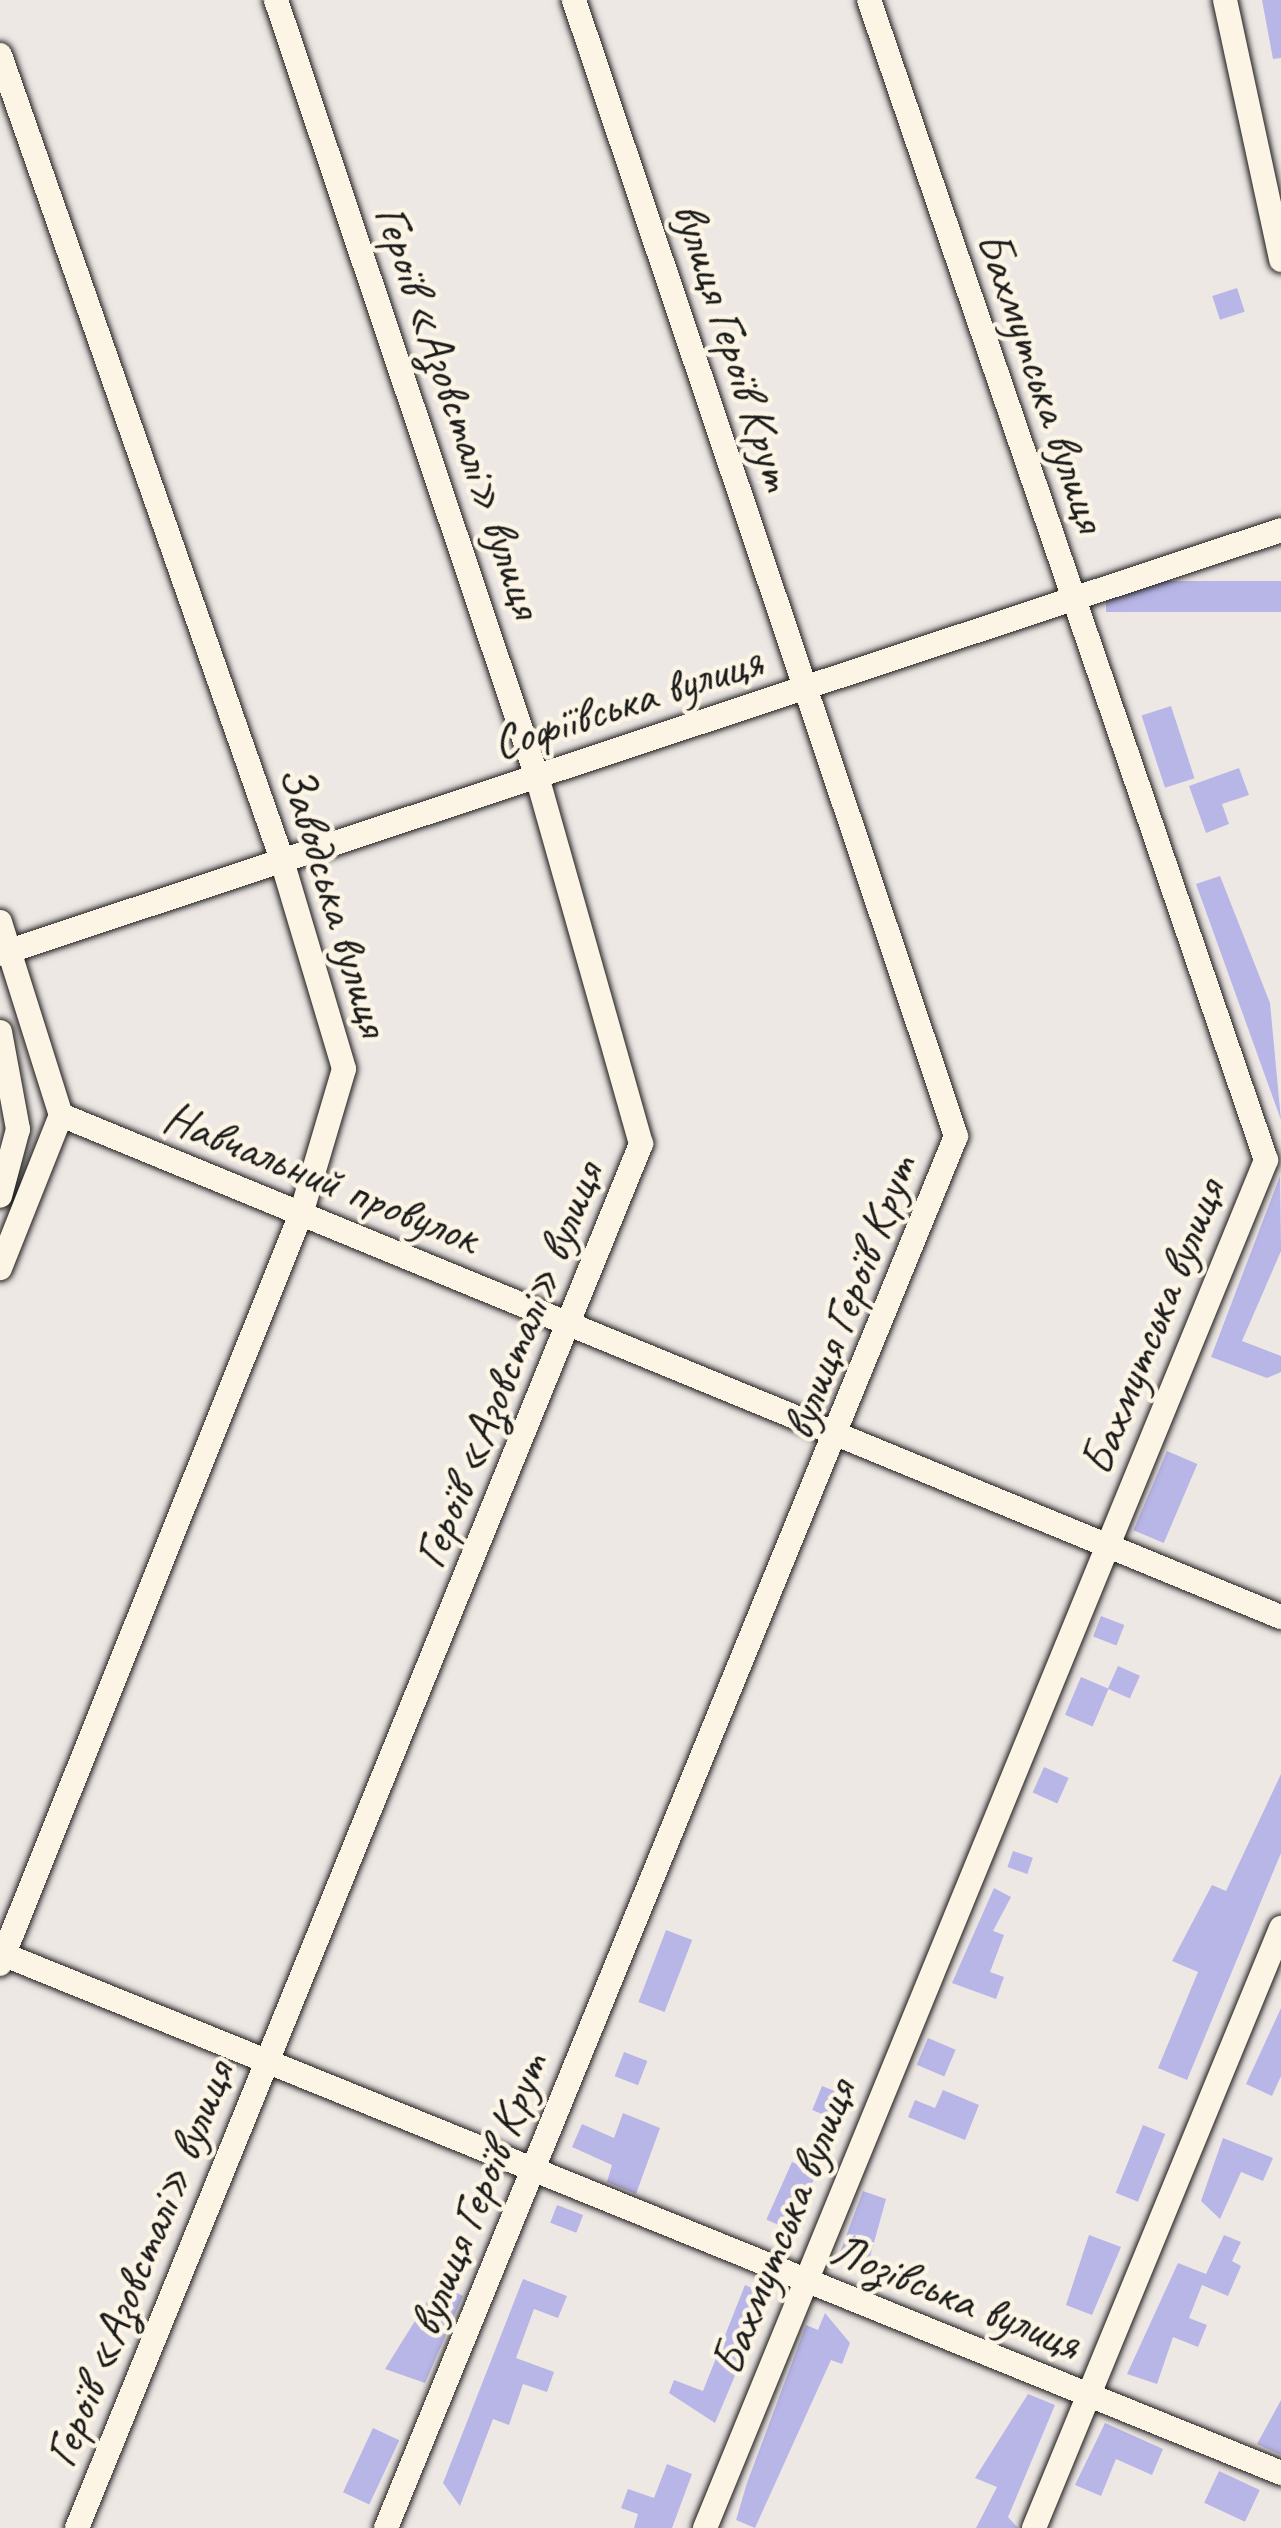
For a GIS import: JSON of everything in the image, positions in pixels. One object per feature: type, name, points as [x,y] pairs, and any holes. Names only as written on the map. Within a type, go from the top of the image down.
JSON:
[{"type":"street","name":"Героїв «Азовсталі» вулиця","points":[[77,2528],[573,1325],[641,1144],[538,777],[276,0]]},
{"type":"street","name":"вулиця Героїв Крут","points":[[386,2528],[841,1436],[956,1136],[574,0]]},
{"type":"street","name":"Бахмутська вулиця","points":[[705,2528],[1266,1160],[869,0]]},
{"type":"street","points":[[1225,0],[1281,260]]},
{"type":"street","name":"Заводська вулиця","points":[[0,55],[280,854],[344,1069],[301,1214],[1,1958]]},
{"type":"street","name":"Софіївська вулиця","points":[[5,952],[280,854],[538,777],[1281,530]]},
{"type":"street","points":[[0,922],[5,952],[62,1115],[0,1268]]},
{"type":"street","points":[[0,1032],[17,1129],[0,1196]]},
{"type":"street","name":"Навчальний провулок","points":[[62,1115],[1281,1617]]},
{"type":"street","points":[[1034,2528],[1281,1928]]},
{"type":"street","name":"Лозівська вулиця","points":[[1,1958],[1281,2473]]},
{"type":"building","points":[[1262,0],[1281,0],[1281,58],[1273,59]]},
{"type":"building","points":[[1237,288],[1245,312],[1220,320],[1212,296]]},
{"type":"building","points":[[1106,581],[1281,581],[1281,612],[1106,612]]},
{"type":"building","points":[[1171,706],[1194,778],[1165,788],[1142,716]]},
{"type":"building","points":[[1239,768],[1249,795],[1222,804],[1229,824],[1206,833],[1189,786]]},
{"type":"building","points":[[1220,876],[1270,1003],[1281,1120],[1196,884]]},
{"type":"building","points":[[1280,1176],[1281,1251],[1242,1341],[1281,1356],[1281,1372],[1267,1378],[1211,1357]]},
{"type":"building","points":[[1167,1451],[1197,1464],[1164,1543],[1133,1530]]},
{"type":"building","points":[[1101,1616],[1124,1625],[1116,1645],[1093,1637]]},
{"type":"building","points":[[1118,1666],[1140,1676],[1130,1699],[1108,1689]]},
{"type":"building","points":[[1081,1677],[1109,1689],[1093,1726],[1065,1715]]},
{"type":"building","points":[[1044,1767],[1069,1778],[1057,1804],[1033,1793]]},
{"type":"building","points":[[1281,1774],[1281,1853],[1187,2080],[1158,2068],[1198,1972],[1172,1961],[1212,1885],[1226,1891]]},
{"type":"building","points":[[1013,1851],[1033,1858],[1027,1874],[1007,1867]]},
{"type":"building","points":[[994,1888],[1011,1897],[993,1931],[1004,1935],[990,1972],[1004,1977],[996,1999],[952,1983]]},
{"type":"building","points":[[666,1930],[692,1940],[665,2012],[638,2002]]},
{"type":"building","points":[[1281,2008],[1281,2076],[1272,2096],[1246,2084]]},
{"type":"building","points":[[928,2038],[956,2050],[944,2076],[917,2065]]},
{"type":"building","points":[[624,2052],[647,2061],[638,2085],[615,2076]]},
{"type":"building","points":[[822,2086],[849,2097],[839,2121],[812,2110]]},
{"type":"building","points":[[943,2090],[979,2105],[965,2140],[908,2117],[915,2100],[935,2108]]},
{"type":"building","points":[[623,2113],[660,2128],[636,2194],[607,2182],[612,2165],[572,2147],[582,2124],[614,2138]]},
{"type":"building","points":[[1143,2125],[1165,2134],[1138,2202],[1116,2193]]},
{"type":"building","points":[[1223,2138],[1273,2158],[1263,2181],[1241,2172],[1220,2219],[1201,2201]]},
{"type":"building","points":[[792,2162],[817,2173],[791,2231],[766,2220]]},
{"type":"building","points":[[863,2191],[886,2199],[867,2268],[839,2255]]},
{"type":"building","points":[[557,2205],[583,2215],[576,2233],[550,2223]]},
{"type":"building","points":[[1089,2235],[1121,2247],[1092,2315],[1066,2305]]},
{"type":"building","points":[[1224,2235],[1241,2242],[1232,2261],[1241,2266],[1228,2296],[1202,2285],[1189,2318],[1207,2325],[1198,2347],[1173,2337],[1157,2384],[1127,2374],[1178,2263],[1206,2274]]},
{"type":"building","points":[[523,2279],[567,2296],[558,2318],[534,2309],[516,2358],[554,2372],[547,2392],[523,2384],[509,2425],[493,2419],[460,2506],[443,2483]]},
{"type":"building","points":[[438,2284],[463,2296],[425,2383],[385,2369]]},
{"type":"building","points":[[745,2285],[769,2295],[715,2423],[669,2393],[674,2380],[703,2391]]},
{"type":"building","points":[[825,2313],[850,2343],[842,2364],[831,2360],[755,2528],[736,2520],[747,2483],[806,2325],[818,2330]]},
{"type":"building","points":[[1028,2394],[1055,2405],[1008,2517],[1018,2528],[976,2528],[997,2487],[975,2478]]},
{"type":"building","points":[[1281,2400],[1281,2455],[1257,2444]]},
{"type":"building","points":[[1105,2423],[1163,2449],[1152,2475],[1116,2459],[1101,2496],[1075,2485]]},
{"type":"building","points":[[373,2428],[399,2440],[369,2505],[343,2492]]},
{"type":"building","points":[[667,2464],[692,2474],[672,2528],[634,2528],[638,2514],[621,2508],[628,2489],[654,2498]]},
{"type":"building","points":[[1219,2471],[1260,2490],[1245,2522],[1204,2503]]}]
